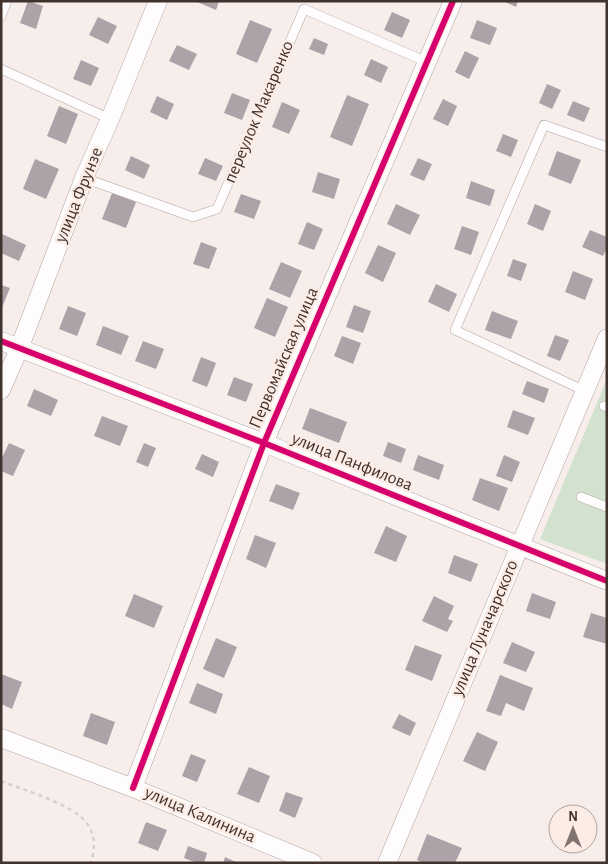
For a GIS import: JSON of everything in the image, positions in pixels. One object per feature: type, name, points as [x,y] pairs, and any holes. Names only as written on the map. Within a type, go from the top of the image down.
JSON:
[{"type":"street","name":"улица Фрунзе","points":[[1,390],[19,349],[84,178],[158,1]]},
{"type":"street","name":"Первомайская улица","points":[[133,788],[264,443],[453,1]]},
{"type":"street","name":"улица Луначарского","points":[[387,863],[607,338]]},
{"type":"street","name":"улица Панфилова","points":[[1,342],[264,443],[607,581]]},
{"type":"street","name":"улица Калинина","points":[[1,738],[133,788],[313,863]]},
{"type":"lane","points":[[1,16],[7,1]]},
{"type":"lane","name":"переулок Макаренко","points":[[84,178],[192,217],[217,209],[304,9],[427,62]]},
{"type":"lane","points":[[1,69],[110,119]]},
{"type":"lane","points":[[585,391],[455,330],[544,125],[607,146]]},
{"type":"lane","points":[[581,497],[607,507]]},
{"type":"path","points":[[1,781],[69,808],[86,822],[94,839],[94,854],[91,863]]},
{"type":"green space","points":[[607,379],[607,564],[540,539]]},
{"type":"building","points":[[28,1],[43,6],[36,29],[20,23]]},
{"type":"building","points":[[195,1],[219,1],[216,10]]},
{"type":"building","points":[[503,1],[518,1],[516,7]]},
{"type":"building","points":[[392,12],[410,20],[402,38],[384,30]]},
{"type":"building","points":[[98,17],[117,26],[108,44],[89,35]]},
{"type":"building","points":[[250,20],[272,29],[257,63],[236,54]]},
{"type":"building","points":[[477,20],[497,28],[490,45],[470,38]]},
{"type":"building","points":[[314,38],[328,44],[324,55],[309,49]]},
{"type":"building","points":[[177,45],[197,54],[189,70],[169,61]]},
{"type":"building","points":[[465,51],[479,58],[469,79],[455,72]]},
{"type":"building","points":[[371,59],[388,67],[381,83],[364,75]]},
{"type":"building","points":[[81,60],[99,68],[91,86],[73,79]]},
{"type":"building","points":[[547,84],[561,90],[552,109],[539,103]]},
{"type":"building","points":[[232,93],[250,100],[242,120],[224,113]]},
{"type":"building","points":[[347,95],[369,104],[352,146],[330,137]]},
{"type":"building","points":[[157,96],[174,104],[167,120],[150,112]]},
{"type":"building","points":[[443,99],[457,106],[448,126],[433,119]]},
{"type":"building","points":[[573,101],[590,108],[584,122],[567,115]]},
{"type":"building","points":[[282,102],[300,110],[289,134],[272,127]]},
{"type":"building","points":[[59,106],[78,114],[66,144],[47,136]]},
{"type":"building","points":[[503,134],[518,140],[511,157],[496,151]]},
{"type":"building","points":[[557,151],[581,160],[571,184],[548,175]]},
{"type":"building","points":[[131,156],[150,165],[144,179],[125,170]]},
{"type":"building","points":[[205,158],[223,166],[216,181],[198,174]]},
{"type":"building","points":[[418,158],[432,164],[424,181],[410,175]]},
{"type":"building","points":[[35,159],[59,169],[46,199],[23,189]]},
{"type":"building","points":[[318,172],[340,179],[334,199],[312,192]]},
{"type":"building","points":[[471,181],[495,190],[490,206],[466,198]]},
{"type":"building","points":[[112,193],[136,202],[126,228],[102,219]]},
{"type":"building","points":[[241,194],[261,201],[254,219],[234,212]]},
{"type":"building","points":[[396,204],[420,215],[410,235],[387,224]]},
{"type":"building","points":[[535,204],[551,211],[543,231],[527,224]]},
{"type":"building","points":[[307,222],[323,229],[314,250],[298,244]]},
{"type":"building","points":[[462,226],[479,232],[471,255],[454,249]]},
{"type":"building","points":[[590,230],[607,237],[607,248],[603,256],[582,247]]},
{"type":"building","points":[[2,234],[26,245],[19,261],[1,253]]},
{"type":"building","points":[[201,242],[217,248],[209,269],[193,264]]},
{"type":"building","points":[[378,245],[396,253],[383,282],[365,273]]},
{"type":"building","points":[[513,259],[527,264],[521,281],[507,276]]},
{"type":"building","points":[[281,262],[302,271],[290,298],[269,289]]},
{"type":"building","points":[[573,271],[593,279],[585,300],[565,292]]},
{"type":"building","points":[[436,284],[457,294],[449,312],[428,302]]},
{"type":"building","points":[[1,285],[10,288],[1,310]]},
{"type":"building","points":[[267,298],[288,307],[275,337],[254,328]]},
{"type":"building","points":[[354,305],[371,311],[363,333],[346,327]]},
{"type":"building","points":[[68,306],[86,313],[77,336],[59,329]]},
{"type":"building","points":[[492,311],[518,321],[511,339],[485,330]]},
{"type":"building","points":[[103,326],[129,336],[121,355],[96,345]]},
{"type":"building","points":[[555,335],[569,340],[560,361],[547,356]]},
{"type":"building","points":[[342,336],[361,343],[353,364],[334,356]]},
{"type":"building","points":[[143,341],[164,349],[156,369],[135,361]]},
{"type":"building","points":[[201,357],[216,363],[207,387],[192,381]]},
{"type":"building","points":[[234,377],[253,384],[246,402],[227,395]]},
{"type":"building","points":[[527,381],[549,389],[544,403],[522,394]]},
{"type":"building","points":[[34,389],[58,400],[51,416],[27,406]]},
{"type":"building","points":[[310,408],[347,422],[339,443],[302,429]]},
{"type":"building","points":[[513,410],[535,418],[528,435],[507,427]]},
{"type":"building","points":[[102,416],[128,426],[120,446],[94,436]]},
{"type":"building","points":[[388,442],[406,449],[401,463],[383,456]]},
{"type":"building","points":[[9,443],[25,450],[13,476],[1,471],[1,460]]},
{"type":"building","points":[[144,443],[156,448],[148,467],[136,462]]},
{"type":"building","points":[[202,454],[219,462],[213,477],[195,469]]},
{"type":"building","points":[[418,455],[444,465],[439,480],[413,470]]},
{"type":"building","points":[[504,455],[520,462],[512,482],[496,476]]},
{"type":"building","points":[[480,478],[508,488],[499,511],[472,500]]},
{"type":"building","points":[[276,484],[300,493],[293,510],[269,501]]},
{"type":"building","points":[[386,526],[407,536],[396,562],[374,553]]},
{"type":"building","points":[[255,535],[276,543],[266,568],[246,559]]},
{"type":"building","points":[[454,555],[478,564],[471,582],[448,573]]},
{"type":"building","points":[[532,593],[556,602],[550,619],[526,611]]},
{"type":"building","points":[[134,594],[163,606],[154,628],[125,616]]},
{"type":"building","points":[[434,596],[454,606],[448,619],[453,621],[447,632],[422,621]]},
{"type":"building","points":[[591,613],[607,618],[607,644],[583,637]]},
{"type":"building","points":[[216,638],[237,647],[224,678],[203,669]]},
{"type":"building","points":[[512,642],[535,652],[526,672],[503,663]]},
{"type":"building","points":[[415,645],[442,655],[432,681],[405,670]]},
{"type":"building","points":[[1,674],[22,682],[12,709],[1,704]]},
{"type":"building","points":[[500,675],[533,688],[524,711],[506,703],[501,716],[486,711]]},
{"type":"building","points":[[197,683],[223,694],[216,714],[189,703]]},
{"type":"building","points":[[91,713],[115,722],[107,745],[83,736]]},
{"type":"building","points":[[399,714],[416,723],[410,736],[392,728]]},
{"type":"building","points":[[477,732],[498,742],[485,771],[463,761]]},
{"type":"building","points":[[191,754],[206,760],[197,782],[182,776]]},
{"type":"building","points":[[249,767],[270,776],[259,803],[237,794]]},
{"type":"building","points":[[286,792],[303,798],[295,818],[279,811]]},
{"type":"building","points":[[146,822],[167,830],[158,851],[138,843]]},
{"type":"building","points":[[427,834],[462,848],[455,863],[424,863],[417,860]]},
{"type":"building","points":[[188,846],[207,853],[204,863],[197,863],[184,858]]},
{"type":"building","points":[[225,857],[238,863],[223,863]]},
{"type":"cycle path","points":[[133,788],[264,443],[453,1]]},
{"type":"cycle path","points":[[1,341],[264,443],[607,581]]}]
